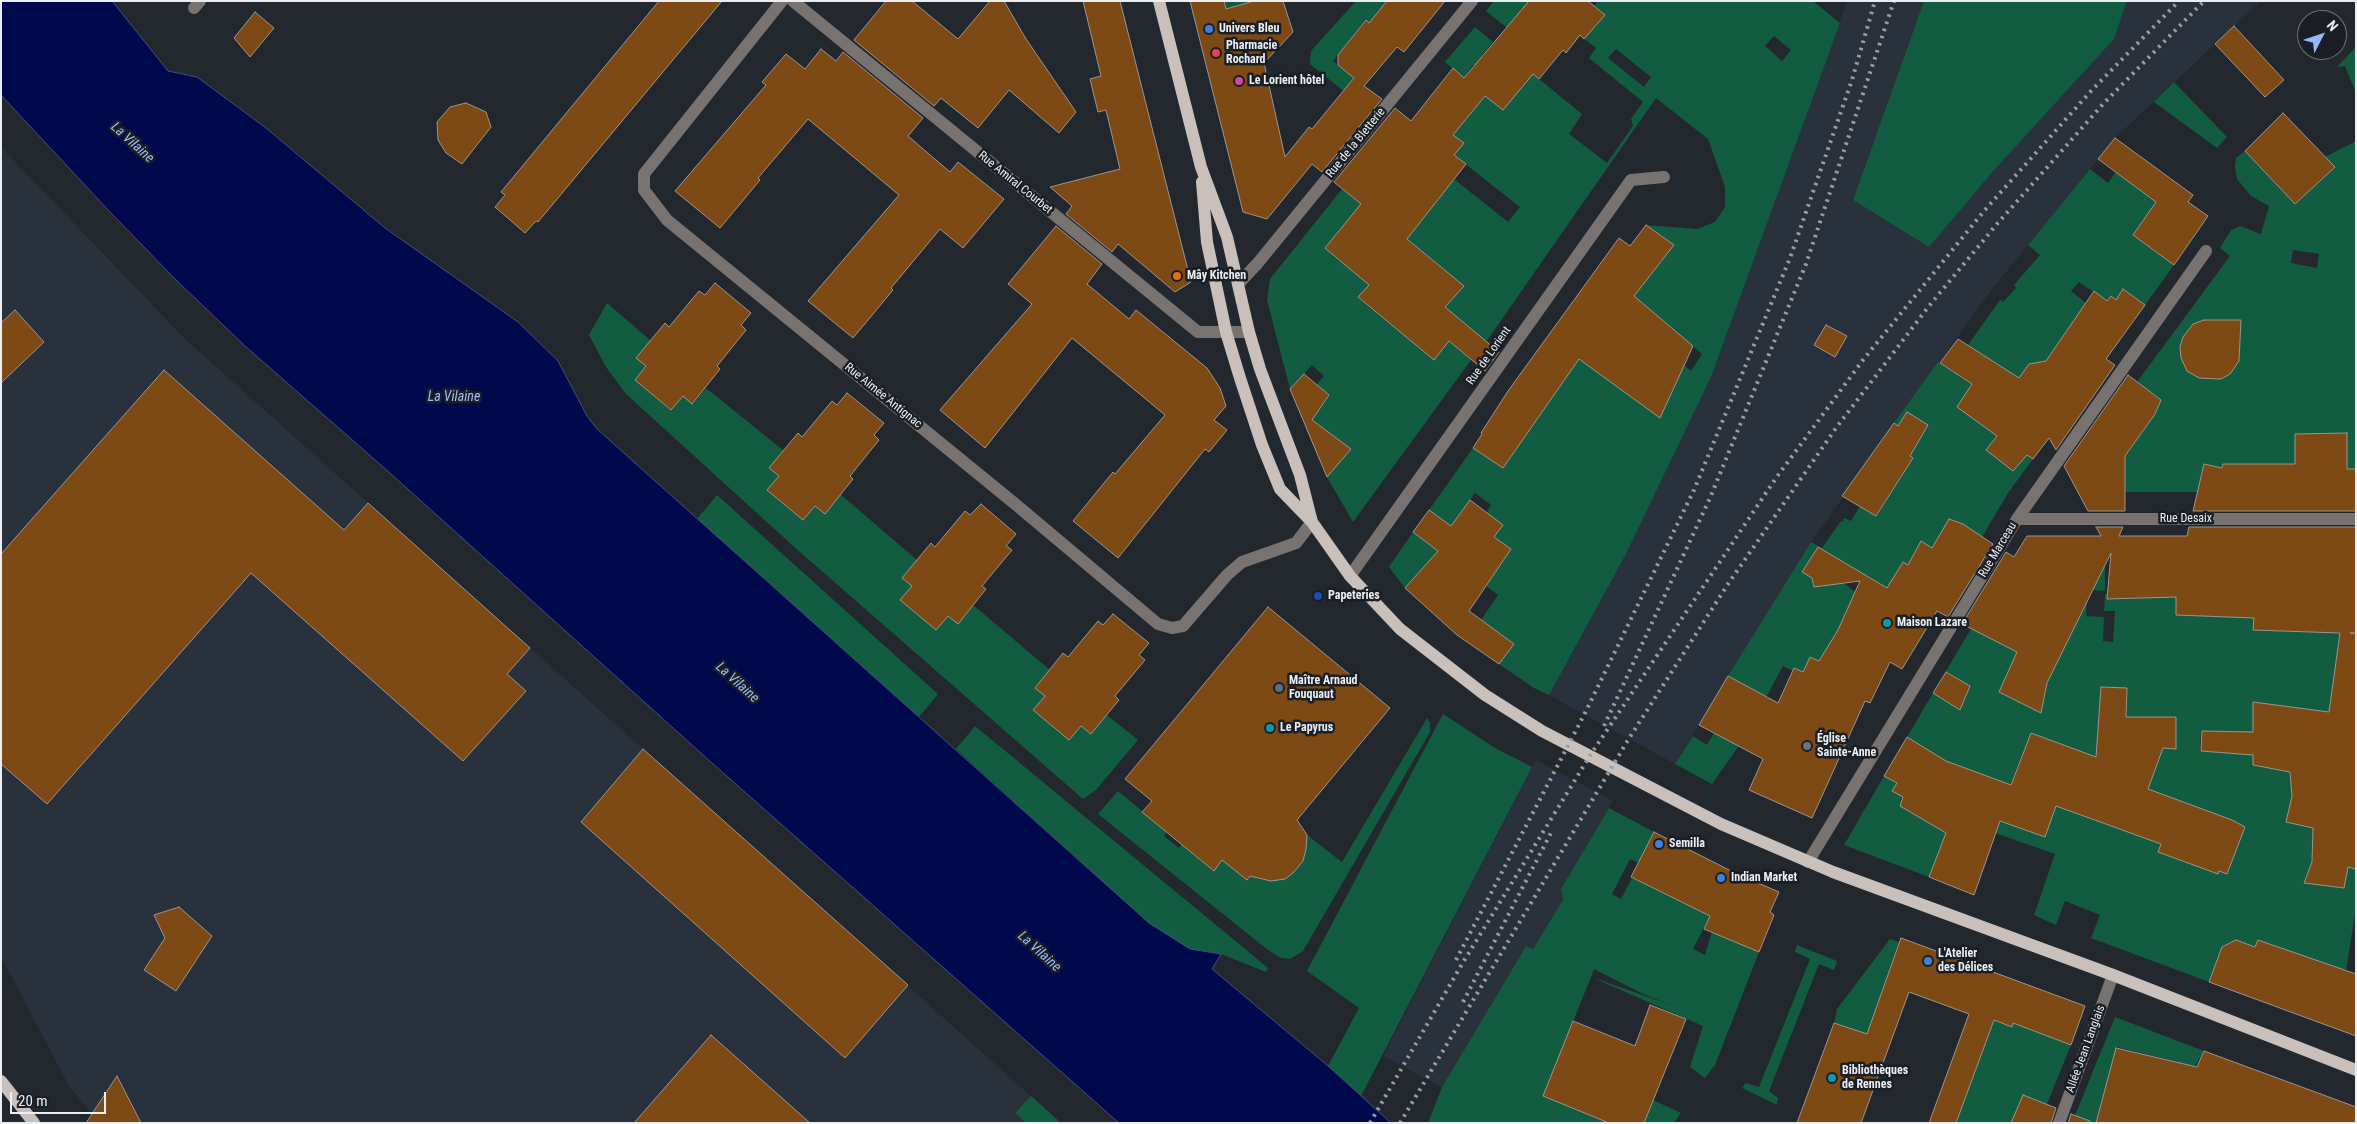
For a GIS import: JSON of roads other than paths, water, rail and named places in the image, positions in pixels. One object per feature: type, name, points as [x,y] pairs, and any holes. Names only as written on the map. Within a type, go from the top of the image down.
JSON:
[{"type":"main road","points":[[1159,1],[1201,167],[1227,237],[1239,282],[1249,332],[1260,369],[1300,475],[1312,522]]},
{"type":"main road","points":[[1201,167],[1207,242],[1226,332],[1262,445],[1280,489],[1312,522],[1350,576],[1395,623],[1446,666],[1485,695],[1542,731],[1721,824],[1808,862],[2113,975],[2356,1070]]},
{"type":"main road","points":[[1,1081],[34,1123]]},
{"type":"street","name":"Rue Aimée Antignac","points":[[782,1],[733,60],[644,174],[644,190],[667,220],[1007,496],[1158,624],[1172,628],[1182,626],[1227,575],[1242,562],[1296,543],[1312,522]]},
{"type":"street","name":"Rue Amiral Courbet","points":[[793,1],[1198,332],[1249,332]]},
{"type":"street","name":"Rue de la Bletterie","points":[[1239,282],[1257,264],[1472,1]]},
{"type":"street","name":"Rue de Lorient","points":[[1350,576],[1631,180],[1664,176]]},
{"type":"street","name":"Rue Marceau","points":[[1808,862],[2017,519],[2206,251]]},
{"type":"street","name":"Rue Desaix","points":[[2017,519],[2356,519]]},
{"type":"street","name":"Allée Jean Langlais","points":[[2059,1123],[2113,975]]},
{"type":"water","name":"La Vilaine","points":[[1,1],[112,1],[168,71],[197,77],[266,128],[385,228],[518,322],[558,361],[587,416],[597,429],[1149,923],[1190,949],[1221,954],[1212,969],[1328,1066],[1391,1123],[1119,1123],[245,346],[176,280],[1,95]]},
{"type":"railway","points":[[1456,960],[1584,715],[1694,490],[1790,258],[1852,80],[1875,1]]},
{"type":"railway","points":[[1604,726],[1710,498],[1806,264],[1894,1]]},
{"type":"railway","points":[[1370,1123],[1462,964],[1591,754],[1776,478],[1863,360],[1984,211],[2091,91],[2179,1]]},
{"type":"railway","points":[[1400,1123],[1628,740],[1728,584],[1836,428],[1929,306],[1997,224],[2104,103],[2204,1]]},
{"type":"railway","points":[[1463,1002],[1553,829]]},
{"type":"place","name":"Univers Bleu","points":[[1209,29]]},
{"type":"place","name":"Pharmacie Rochard","points":[[1216,53]]},
{"type":"place","name":"Le Lorient hôtel","points":[[1239,81]]},
{"type":"place","name":"Mây Kitchen","points":[[1177,276]]},
{"type":"place","name":"Papeteries","points":[[1318,596]]},
{"type":"place","name":"Maison Lazare","points":[[1887,623]]},
{"type":"place","name":"Maître Arnaud Fouquaut","points":[[1279,688]]},
{"type":"place","name":"Le Papyrus","points":[[1270,728]]},
{"type":"place","name":"Église Sainte-Anne","points":[[1807,746]]},
{"type":"place","name":"Semilla","points":[[1659,844]]},
{"type":"place","name":"Indian Market","points":[[1721,878]]},
{"type":"place","name":"L'Atelier des Délices","points":[[1928,961]]},
{"type":"place","name":"Bibliothèques de Rennes","points":[[1832,1078]]}]
